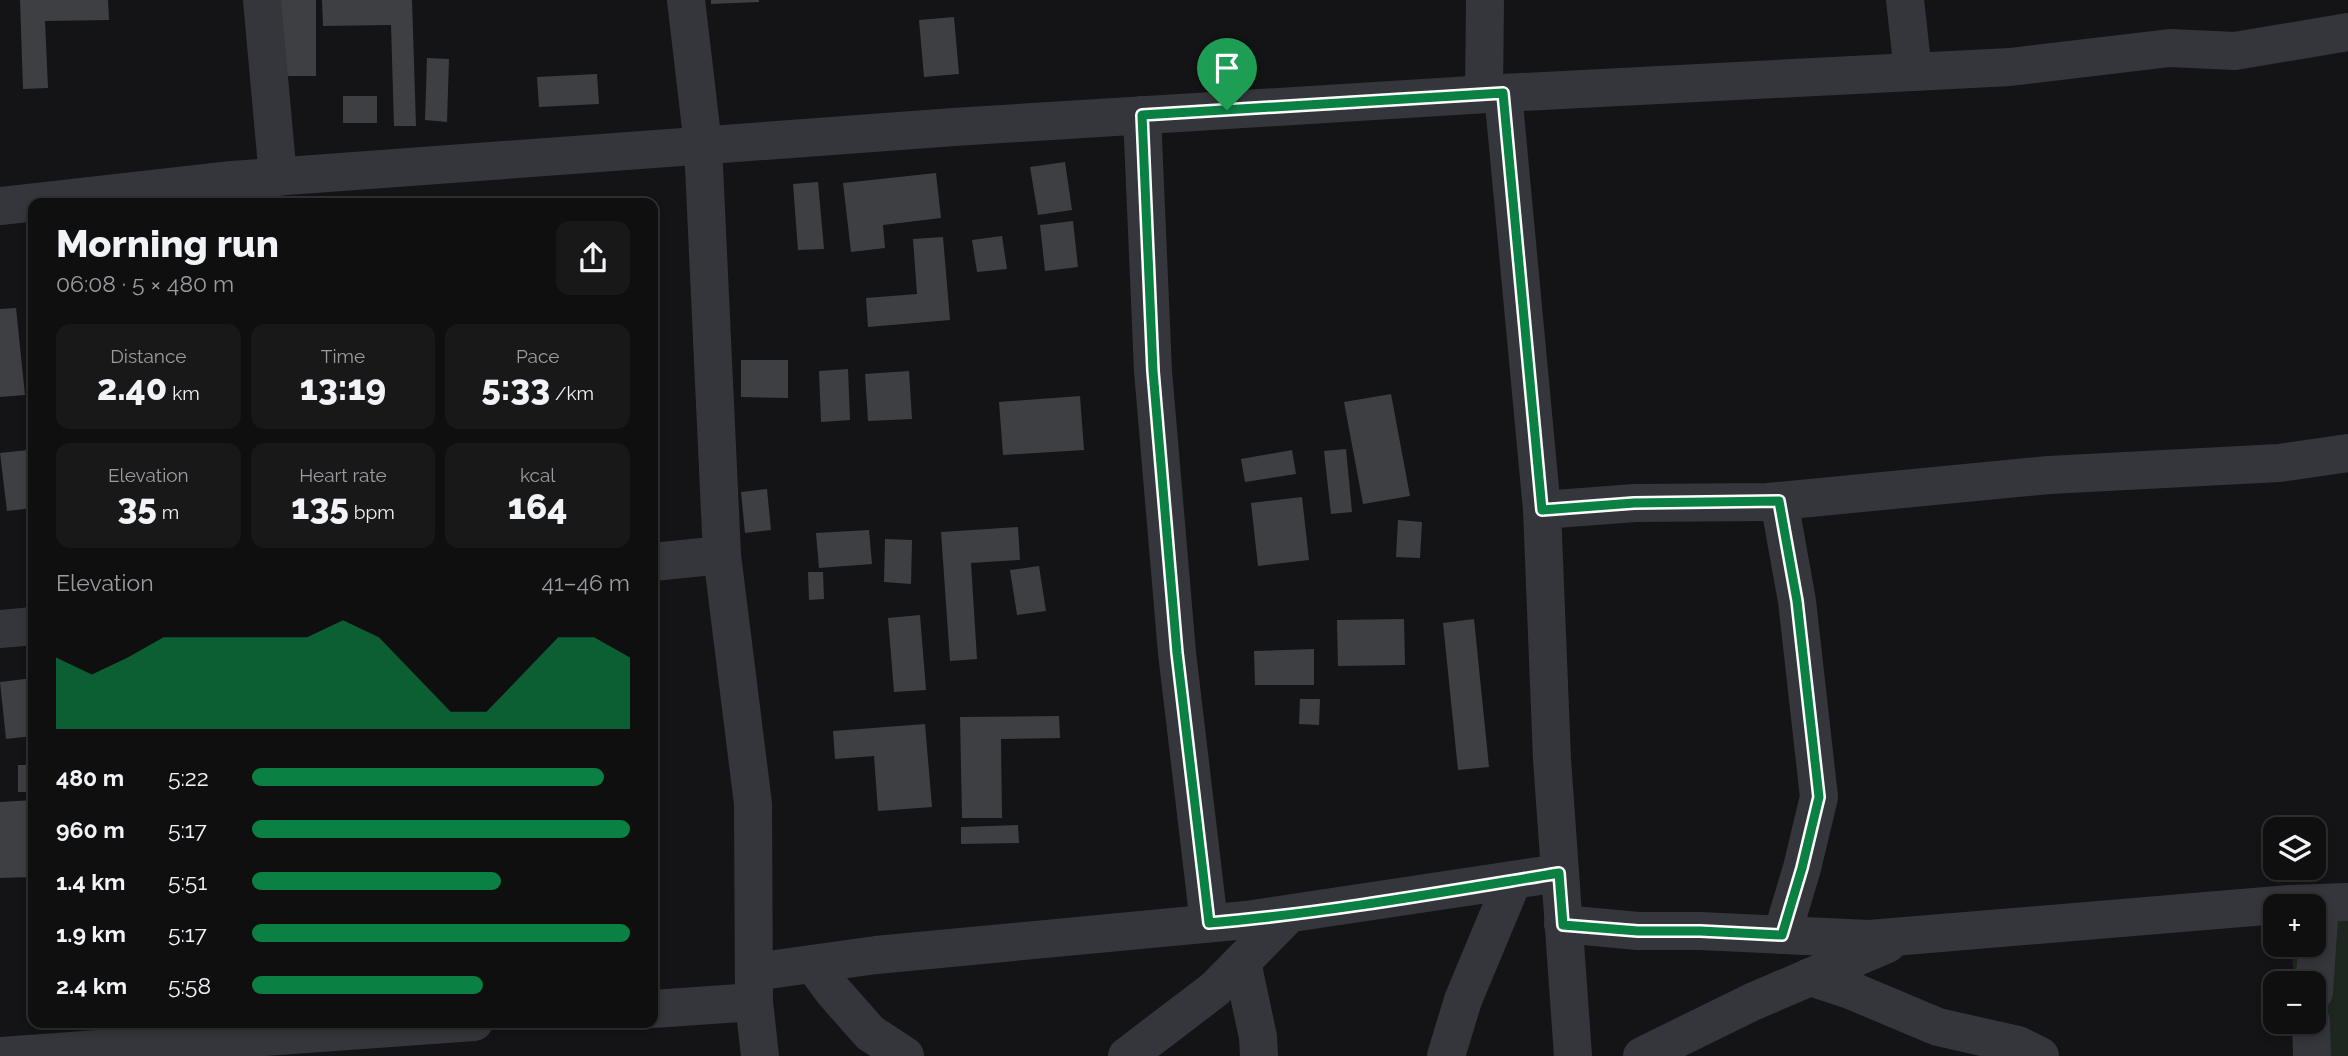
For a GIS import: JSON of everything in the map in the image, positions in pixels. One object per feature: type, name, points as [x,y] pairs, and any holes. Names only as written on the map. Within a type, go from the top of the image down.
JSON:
[{"type":"street","points":[[262,0],[278,177]]},
{"type":"street","points":[[686,0],[703,145],[722,555],[753,804],[754,987],[760,1056]]},
{"type":"street","points":[[1485,0],[1493,94],[1542,510],[1552,758],[1573,1056]]},
{"type":"street","points":[[1905,0],[1913,72]]},
{"type":"street","points":[[71,198],[232,180],[1142,115],[2010,67],[2170,48],[2235,51],[2347,27]]},
{"type":"street","points":[[1142,115],[1154,385],[1177,653],[1209,923]]},
{"type":"street","points":[[0,206],[28,203]]},
{"type":"street","points":[[1542,510],[1634,503],[1779,501],[2049,475],[2278,463],[2348,453]]},
{"type":"street","points":[[1779,501],[1797,601],[1819,797],[1782,935]]},
{"type":"street","points":[[658,561],[722,555]]},
{"type":"street","points":[[0,629],[28,626]]},
{"type":"street","points":[[658,1008],[754,987],[813,964],[1289,914],[1559,873]]},
{"type":"street","points":[[1446,1056],[1463,1000],[1513,880]]},
{"type":"street","points":[[1563,925],[1638,931],[1700,931],[1869,939],[2334,902],[2319,971]]},
{"type":"street","points":[[1127,1056],[1216,989],[1289,914]]},
{"type":"street","points":[[1642,1056],[1752,1002],[1908,935]]},
{"type":"street","points":[[1242,962],[1258,1037],[1259,1056]]},
{"type":"street","points":[[813,964],[870,1034],[905,1056]]},
{"type":"street","points":[[1810,977],[1850,990],[1938,1027],[2018,1045],[2040,1056]]},
{"type":"street","points":[[0,1056],[390,1028]]},
{"type":"street","points":[[2311,1034],[2312,1056]]},
{"type":"shaded area","points":[[2348,913],[2348,1056],[2303,1056],[2306,1034],[2326,1034],[2326,971],[2294,971],[2292,957],[2326,957],[2326,924]]},
{"type":"building","points":[[20,0],[108,0],[109,20],[45,21],[48,88],[23,89]]},
{"type":"building","points":[[267,0],[316,0],[316,76],[267,76]]},
{"type":"building","points":[[322,0],[412,0],[416,126],[394,126],[391,25],[323,26]]},
{"type":"building","points":[[711,0],[759,0],[759,2],[711,4]]},
{"type":"building","points":[[954,17],[959,74],[924,77],[919,20]]},
{"type":"building","points":[[427,58],[449,59],[447,122],[425,120]]},
{"type":"building","points":[[597,74],[599,104],[539,107],[537,77]]},
{"type":"building","points":[[343,96],[377,96],[377,123],[343,123]]},
{"type":"building","points":[[1065,162],[1072,210],[1038,215],[1030,167]]},
{"type":"building","points":[[936,173],[941,218],[883,225],[885,248],[851,252],[843,183]]},
{"type":"building","points":[[818,182],[824,249],[798,250],[793,184]]},
{"type":"building","points":[[1073,221],[1078,267],[1045,271],[1040,225]]},
{"type":"building","points":[[1002,236],[1007,269],[977,272],[972,240]]},
{"type":"building","points":[[943,237],[950,320],[868,327],[866,298],[917,294],[913,239]]},
{"type":"building","points":[[16,308],[25,395],[0,397],[0,309]]},
{"type":"building","points":[[741,360],[788,360],[788,398],[741,397]]},
{"type":"building","points":[[848,369],[850,420],[821,422],[819,371]]},
{"type":"building","points":[[909,371],[912,419],[868,421],[865,374]]},
{"type":"building","points":[[1391,394],[1410,496],[1363,504],[1344,402]]},
{"type":"building","points":[[1080,396],[1084,450],[1003,455],[999,402]]},
{"type":"building","points":[[1346,449],[1352,512],[1331,514],[1324,451]]},
{"type":"building","points":[[28,450],[28,509],[7,511],[0,453]]},
{"type":"building","points":[[1292,450],[1296,474],[1245,482],[1241,459]]},
{"type":"building","points":[[767,489],[771,530],[745,533],[741,492]]},
{"type":"building","points":[[1302,497],[1309,560],[1258,566],[1251,503]]},
{"type":"building","points":[[1398,520],[1422,522],[1420,558],[1396,557]]},
{"type":"building","points":[[1018,527],[1020,560],[971,563],[977,659],[950,661],[941,532]]},
{"type":"building","points":[[869,530],[872,564],[819,568],[816,533]]},
{"type":"building","points":[[885,539],[912,540],[911,584],[884,582]]},
{"type":"building","points":[[1039,566],[1046,611],[1017,615],[1010,570]]},
{"type":"building","points":[[808,572],[823,572],[824,599],[809,600]]},
{"type":"building","points":[[920,615],[926,690],[894,692],[888,618]]},
{"type":"building","points":[[1404,619],[1405,665],[1338,666],[1337,620]]},
{"type":"building","points":[[1474,619],[1489,767],[1458,770],[1443,623]]},
{"type":"building","points":[[1314,649],[1314,685],[1255,685],[1254,651]]},
{"type":"building","points":[[28,679],[28,737],[6,739],[0,682]]},
{"type":"building","points":[[1300,699],[1320,699],[1319,725],[1299,724]]},
{"type":"building","points":[[1059,716],[1060,738],[1001,739],[1002,818],[962,818],[960,717]]},
{"type":"building","points":[[925,724],[932,807],[878,811],[874,756],[835,759],[833,731]]},
{"type":"building","points":[[18,765],[28,765],[28,792],[18,792]]},
{"type":"building","points":[[28,800],[28,877],[0,878],[0,802]]},
{"type":"building","points":[[1018,825],[1019,843],[961,844],[961,827]]},
{"type":"route","points":[[1503,93],[1542,510],[1634,503],[1779,501],[1797,601],[1819,797],[1782,935],[1638,931],[1563,925],[1559,873],[1402,898],[1209,923],[1177,653],[1153,371],[1142,115],[1227,110],[1503,93]]}]
